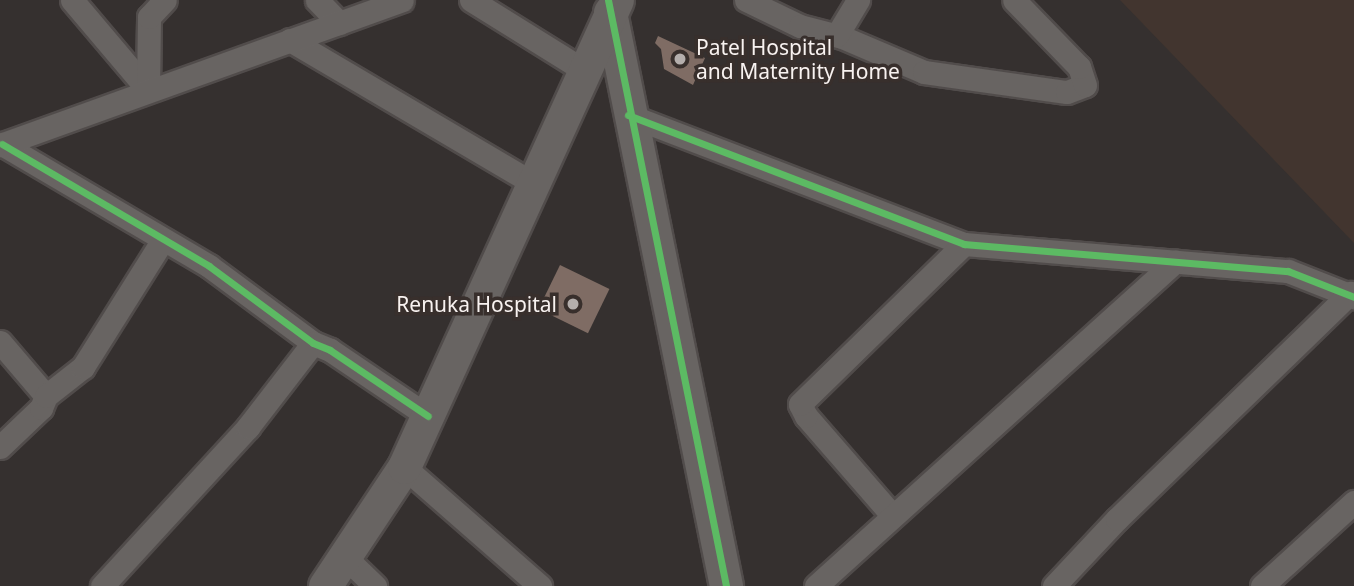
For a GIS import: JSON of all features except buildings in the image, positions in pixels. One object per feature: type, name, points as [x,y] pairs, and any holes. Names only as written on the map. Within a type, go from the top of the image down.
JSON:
[{"type":"main road","points":[[325,586],[404,467],[585,71],[612,5]]},
{"type":"main road","points":[[612,5],[628,115],[726,586]]},
{"type":"street","points":[[72,0],[148,90]]},
{"type":"street","points":[[148,90],[149,17],[164,0]]},
{"type":"street","points":[[317,0],[339,23]]},
{"type":"street","points":[[1,144],[402,0]]},
{"type":"street","points":[[471,0],[585,71]]},
{"type":"street","points":[[746,0],[800,26],[837,35],[924,72],[1066,92],[1085,85],[1079,67],[1014,0]]},
{"type":"street","points":[[837,35],[858,0]]},
{"type":"street","points":[[290,40],[534,184]]},
{"type":"street","points":[[628,115],[964,244],[1288,271],[1352,295],[1116,519],[1054,586]]},
{"type":"street","points":[[1,144],[162,242],[208,266],[313,343],[330,350],[428,416]]},
{"type":"street","points":[[0,447],[41,408],[46,396],[83,367],[162,242]]},
{"type":"street","points":[[892,515],[806,416],[800,404],[964,244]]},
{"type":"street","points":[[816,586],[1175,262]]},
{"type":"street","points":[[0,342],[46,396]]},
{"type":"street","points":[[102,586],[248,427],[313,343]]},
{"type":"street","points":[[404,467],[540,586]]},
{"type":"street","points":[[1262,586],[1354,502]]},
{"type":"street","points":[[345,556],[375,586]]},
{"type":"shaded area","points":[[1120,0],[1354,0],[1354,243]]},
{"type":"cycle path","points":[[608,0],[726,586]]},
{"type":"cycle path","points":[[628,115],[964,244],[1288,271],[1354,297]]},
{"type":"cycle path","points":[[2,144],[209,266],[313,343],[330,350],[428,416]]},
{"type":"place","name":"Patel Hospital and Maternity Home","points":[[680,59]]},
{"type":"place","name":"Renuka Hospital","points":[[573,304]]}]
